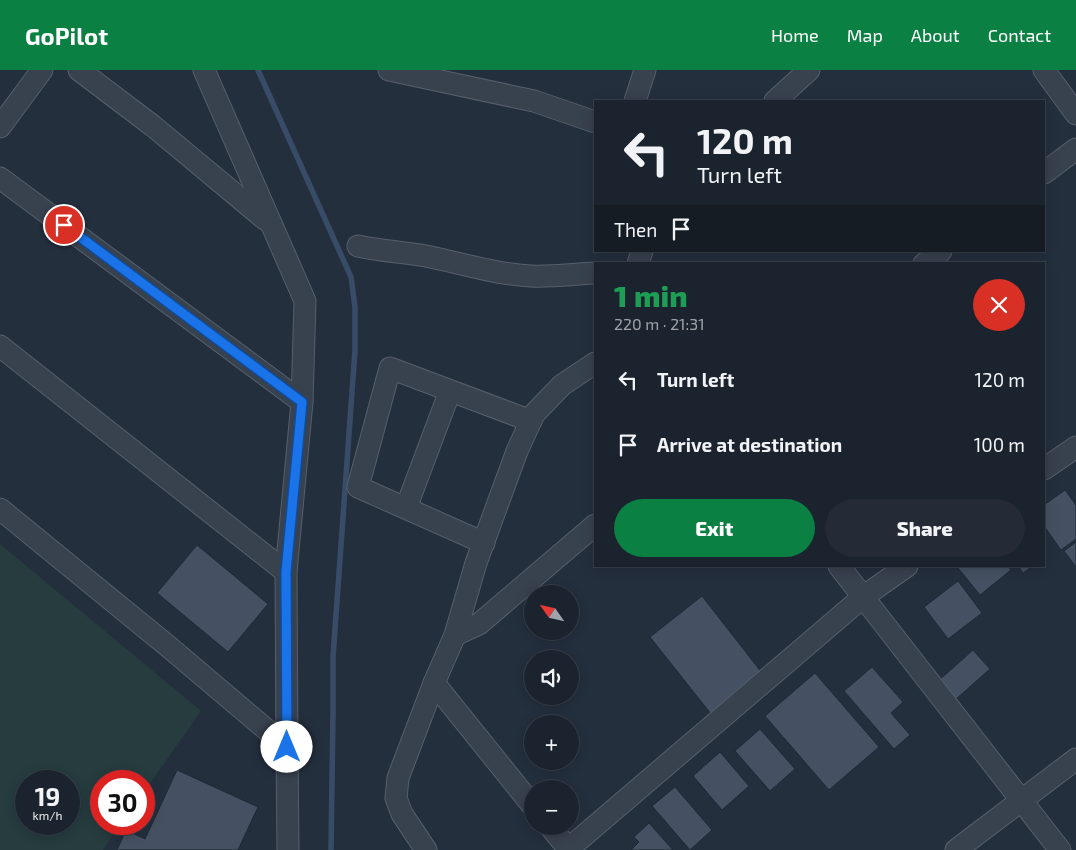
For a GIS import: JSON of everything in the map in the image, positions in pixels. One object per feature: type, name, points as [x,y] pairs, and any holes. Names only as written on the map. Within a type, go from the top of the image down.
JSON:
[{"type":"street","points":[[0,127],[42,70]]},
{"type":"street","points":[[79,70],[153,126],[270,223]]},
{"type":"street","points":[[204,70],[304,302],[302,402],[286,572],[288,850]]},
{"type":"street","points":[[389,70],[534,101],[594,122]]},
{"type":"street","points":[[635,100],[644,70]]},
{"type":"street","points":[[776,100],[809,70]]},
{"type":"street","points":[[1044,70],[1076,114]]},
{"type":"street","points":[[1045,172],[1076,149]]},
{"type":"street","points":[[0,178],[302,402]]},
{"type":"street","points":[[358,246],[424,256],[528,276],[594,272]]},
{"type":"street","points":[[927,262],[940,252]]},
{"type":"street","points":[[0,346],[286,572]]},
{"type":"street","points":[[426,850],[402,814],[396,798],[398,778],[434,683],[455,635],[476,563],[516,452],[534,414],[562,385],[594,364]]},
{"type":"street","points":[[484,543],[358,487],[390,368],[531,421]]},
{"type":"street","points":[[406,508],[450,391]]},
{"type":"street","points":[[1045,469],[1076,447]]},
{"type":"street","points":[[0,509],[169,647],[287,747]]},
{"type":"street","points":[[455,635],[479,624],[594,526]]},
{"type":"street","points":[[840,567],[1060,850]]},
{"type":"street","points":[[557,835],[568,850],[864,597],[906,567]]},
{"type":"street","points":[[434,683],[524,795]]},
{"type":"street","points":[[956,850],[1076,759]]},
{"type":"green space","points":[[0,544],[201,711],[155,776],[155,770],[90,770],[90,835],[113,835],[103,850],[0,850]]},
{"type":"building","points":[[1065,490],[1076,505],[1076,539],[1061,550],[1045,527],[1045,504]]},
{"type":"building","points":[[1076,542],[1076,567],[1064,551]]},
{"type":"building","points":[[197,545],[268,604],[228,652],[157,593]]},
{"type":"building","points":[[1009,567],[1011,570],[980,595],[958,568]]},
{"type":"building","points":[[1019,567],[1032,567],[1023,573]]},
{"type":"building","points":[[958,581],[982,613],[948,639],[924,607]]},
{"type":"building","points":[[702,596],[762,673],[711,714],[650,637]]},
{"type":"building","points":[[973,650],[990,669],[955,700],[938,681]]},
{"type":"building","points":[[872,667],[903,702],[891,713],[910,735],[894,749],[844,691]]},
{"type":"building","points":[[815,673],[879,747],[829,790],[765,716]]},
{"type":"building","points":[[760,729],[795,769],[770,791],[735,751]]},
{"type":"building","points":[[720,752],[749,786],[722,810],[693,776]]},
{"type":"building","points":[[177,770],[258,807],[238,850],[117,850],[124,835],[137,835],[145,839],[147,835],[155,835],[155,817]]},
{"type":"building","points":[[675,787],[712,830],[690,850],[652,806]]},
{"type":"building","points":[[649,823],[673,850],[631,850],[639,842],[634,837]]},
{"type":"waterway","points":[[258,70],[351,277],[355,307],[355,350],[333,657],[331,850]]},
{"type":"route","points":[[64,225],[302,402],[286,572],[287,747]]}]
